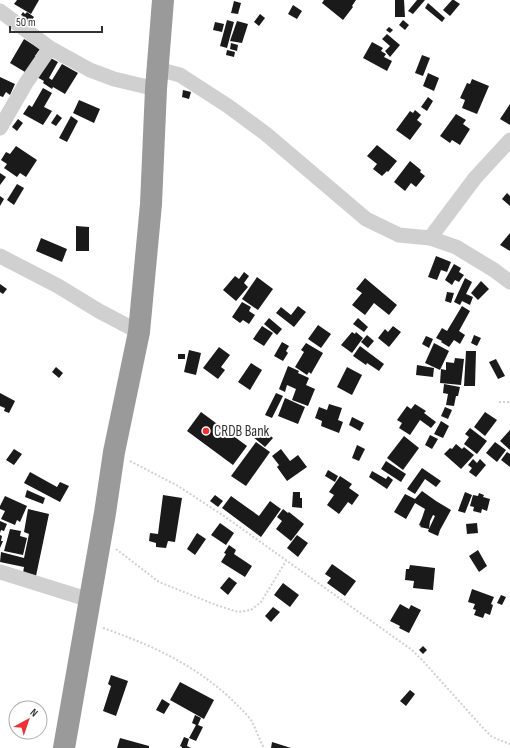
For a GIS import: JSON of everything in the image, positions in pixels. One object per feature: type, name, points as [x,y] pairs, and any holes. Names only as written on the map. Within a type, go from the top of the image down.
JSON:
[{"type":"highway","points":[[64,748],[87,622],[114,452],[139,332],[151,204],[157,79],[163,0]]},
{"type":"street","points":[[0,11],[50,48],[90,70],[114,79],[157,79],[180,75],[228,106],[266,134],[366,219],[399,235],[430,238],[456,248],[494,270],[510,282]]},
{"type":"street","points":[[0,128],[26,83],[50,48]]},
{"type":"street","points":[[430,238],[475,178],[510,140]]},
{"type":"street","points":[[0,256],[58,286],[99,311],[139,332]]},
{"type":"street","points":[[0,572],[90,600]]},
{"type":"path","points":[[499,402],[510,402]]},
{"type":"path","points":[[114,452],[178,486],[224,516],[412,650],[424,661],[492,737],[510,744]]},
{"type":"path","points":[[101,538],[159,582],[216,605],[238,612],[251,610],[261,602],[286,561]]},
{"type":"path","points":[[87,622],[126,636],[173,657],[215,685],[240,707],[256,730],[264,748]]},
{"type":"building","points":[[17,0],[39,0],[31,14],[14,4]]},
{"type":"building","points":[[324,0],[356,0],[352,6],[353,7],[343,20],[322,3]]},
{"type":"building","points":[[395,0],[404,0],[405,17],[395,17]]},
{"type":"building","points":[[417,0],[425,0],[413,14],[408,11]]},
{"type":"building","points":[[452,0],[460,4],[450,16],[443,10]]},
{"type":"building","points":[[234,1],[241,3],[238,14],[231,13]]},
{"type":"building","points":[[428,3],[445,18],[442,22],[425,8]]},
{"type":"building","points":[[293,5],[302,11],[297,19],[288,14]]},
{"type":"building","points":[[23,12],[25,14],[27,12],[34,17],[29,24],[22,18],[23,16],[21,15]]},
{"type":"building","points":[[260,14],[265,18],[259,26],[254,22]]},
{"type":"building","points":[[227,20],[234,22],[227,48],[220,46]]},
{"type":"building","points":[[403,20],[409,25],[405,30],[399,25]]},
{"type":"building","points":[[237,21],[248,24],[242,43],[230,41]]},
{"type":"building","points":[[215,22],[224,24],[222,32],[213,30]]},
{"type":"building","points":[[389,27],[393,30],[390,33],[386,30]]},
{"type":"building","points":[[387,34],[400,45],[390,57],[385,51],[390,46],[382,39]]},
{"type":"building","points":[[24,39],[40,49],[35,56],[41,60],[25,72],[10,63]]},
{"type":"building","points":[[372,42],[383,48],[381,51],[386,54],[384,57],[392,61],[387,71],[363,58]]},
{"type":"building","points":[[231,43],[238,45],[237,51],[230,49]]},
{"type":"building","points":[[227,50],[235,52],[234,57],[226,55]]},
{"type":"building","points":[[422,55],[430,58],[423,76],[415,73]]},
{"type":"building","points":[[47,56],[58,62],[49,78],[52,80],[62,64],[78,73],[65,94],[53,87],[52,89],[43,83],[44,81],[35,76]]},
{"type":"building","points":[[428,73],[439,78],[434,91],[423,86]]},
{"type":"building","points":[[0,77],[15,84],[10,95],[6,92],[3,97],[0,96]]},
{"type":"building","points":[[472,79],[489,86],[477,114],[462,108],[465,100],[460,98],[467,83],[470,84]]},
{"type":"building","points":[[43,88],[52,93],[44,107],[52,111],[43,125],[23,114],[29,105],[32,107]]},
{"type":"building","points":[[183,90],[191,92],[189,99],[182,97]]},
{"type":"building","points":[[428,97],[433,101],[427,111],[421,107]]},
{"type":"building","points":[[79,100],[100,109],[94,123],[73,113]]},
{"type":"building","points":[[510,104],[510,125],[500,119]]},
{"type":"building","points":[[415,110],[421,115],[417,120],[422,124],[410,140],[396,130],[410,111],[413,113]]},
{"type":"building","points":[[57,114],[62,118],[56,126],[51,123]]},
{"type":"building","points":[[456,114],[466,120],[463,124],[470,129],[460,145],[452,140],[450,143],[440,136]]},
{"type":"building","points":[[71,116],[78,121],[67,142],[59,138]]},
{"type":"building","points":[[18,119],[23,123],[17,131],[12,127]]},
{"type":"building","points":[[377,145],[397,161],[388,172],[387,171],[382,176],[373,169],[377,164],[367,156]]},
{"type":"building","points":[[16,146],[37,160],[26,177],[20,173],[17,177],[4,168],[7,164],[1,160],[6,152],[10,154]]},
{"type":"building","points":[[410,161],[421,170],[420,172],[425,176],[416,187],[411,183],[405,191],[394,182]]},
{"type":"building","points":[[0,173],[6,177],[0,185]]},
{"type":"building","points":[[17,184],[24,188],[14,205],[7,200]]},
{"type":"building","points":[[507,193],[510,196],[510,206],[502,199]]},
{"type":"building","points":[[0,196],[4,199],[0,206]]},
{"type":"building","points":[[76,226],[89,227],[89,251],[76,251]]},
{"type":"building","points":[[510,233],[510,251],[500,245]]},
{"type":"building","points":[[41,238],[67,249],[62,262],[36,251]]},
{"type":"building","points":[[436,256],[451,262],[447,272],[441,270],[437,280],[428,277]]},
{"type":"building","points":[[454,264],[461,268],[459,272],[464,275],[459,282],[455,280],[452,285],[445,280]]},
{"type":"building","points":[[244,272],[249,276],[244,283],[248,287],[236,301],[223,290],[235,276],[239,279]]},
{"type":"building","points":[[257,277],[273,289],[258,310],[242,299]]},
{"type":"building","points":[[365,278],[397,305],[389,315],[374,303],[365,315],[352,305],[362,293],[356,289]]},
{"type":"building","points":[[465,278],[472,282],[466,294],[473,297],[470,305],[462,301],[460,305],[454,302]]},
{"type":"building","points":[[481,281],[489,289],[478,300],[471,293]]},
{"type":"building","points":[[0,284],[7,289],[3,294],[0,292]]},
{"type":"building","points":[[447,292],[454,293],[451,303],[445,301]]},
{"type":"building","points":[[242,302],[251,307],[249,311],[255,315],[249,324],[243,320],[240,323],[232,317]]},
{"type":"building","points":[[298,306],[306,312],[294,327],[276,313],[281,307],[291,315]]},
{"type":"building","points":[[462,306],[470,311],[459,331],[465,335],[460,344],[454,340],[449,347],[436,338],[442,328],[447,331]]},
{"type":"building","points":[[269,318],[282,329],[277,335],[264,324]]},
{"type":"building","points":[[358,318],[368,327],[364,332],[353,324]]},
{"type":"building","points":[[318,325],[331,334],[321,348],[308,339]]},
{"type":"building","points":[[262,326],[273,333],[264,346],[253,339]]},
{"type":"building","points":[[393,326],[401,332],[389,347],[378,338],[385,329],[388,332]]},
{"type":"building","points":[[352,332],[355,334],[356,332],[363,338],[352,353],[341,345]]},
{"type":"building","points":[[367,335],[374,341],[368,348],[361,342]]},
{"type":"building","points":[[474,335],[481,338],[477,346],[471,343]]},
{"type":"building","points":[[426,336],[433,339],[429,348],[422,344]]},
{"type":"building","points":[[282,342],[289,346],[286,351],[288,353],[283,361],[274,356]]},
{"type":"building","points":[[306,343],[323,353],[311,374],[309,372],[307,375],[295,367],[304,352],[301,350]]},
{"type":"building","points":[[434,343],[449,351],[440,370],[425,363]]},
{"type":"building","points":[[360,346],[384,364],[379,371],[367,363],[366,365],[353,356]]},
{"type":"building","points":[[219,347],[230,355],[221,367],[225,370],[218,379],[203,368]]},
{"type":"building","points":[[189,350],[201,353],[196,375],[184,372]]},
{"type":"building","points":[[466,351],[476,351],[475,386],[464,386]]},
{"type":"building","points":[[178,354],[185,354],[185,359],[178,359]]},
{"type":"building","points":[[455,358],[464,359],[461,385],[440,383],[441,369],[446,370],[446,362],[454,363]]},
{"type":"building","points":[[496,359],[505,376],[498,379],[489,362]]},
{"type":"building","points":[[251,363],[262,370],[250,390],[238,382]]},
{"type":"building","points":[[417,365],[434,368],[433,377],[416,375]]},
{"type":"building","points":[[288,366],[309,378],[306,385],[315,389],[308,406],[292,400],[296,389],[287,385],[285,392],[279,389]]},
{"type":"building","points":[[56,367],[63,373],[59,378],[52,372]]},
{"type":"building","points":[[347,367],[362,375],[352,395],[337,387]]},
{"type":"building","points":[[444,384],[460,387],[454,406],[446,405],[448,394],[443,393]]},
{"type":"building","points":[[0,393],[15,401],[9,413],[4,411],[5,408],[0,406]]},
{"type":"building","points":[[276,393],[283,396],[272,418],[265,415]]},
{"type":"building","points":[[285,398],[305,407],[298,424],[278,416]]},
{"type":"building","points":[[329,404],[342,408],[338,420],[343,422],[339,433],[321,426],[322,421],[315,418],[319,407],[327,410]]},
{"type":"building","points":[[415,404],[426,411],[424,413],[436,422],[431,428],[420,420],[410,435],[399,428],[402,423],[397,420],[407,406],[411,409]]},
{"type":"building","points":[[445,407],[452,410],[448,419],[441,416]]},
{"type":"building","points":[[201,412],[247,446],[233,465],[187,431]]},
{"type":"building","points":[[485,412],[497,420],[485,436],[474,427]]},
{"type":"building","points":[[352,417],[364,423],[360,431],[349,425]]},
{"type":"building","points":[[441,421],[449,426],[443,438],[434,434]]},
{"type":"building","points":[[261,428],[273,438],[265,447],[253,437]]},
{"type":"building","points":[[470,428],[487,441],[477,454],[464,444],[469,437],[465,434]]},
{"type":"building","points":[[510,430],[510,450],[500,441]]},
{"type":"building","points":[[430,435],[438,439],[432,449],[425,445]]},
{"type":"building","points":[[404,436],[419,448],[403,470],[387,458]]},
{"type":"building","points":[[256,442],[270,452],[246,486],[231,476]]},
{"type":"building","points":[[495,442],[506,450],[497,462],[486,453]]},
{"type":"building","points":[[456,444],[462,449],[464,447],[474,455],[461,469],[444,454],[450,448],[452,449]]},
{"type":"building","points":[[357,445],[365,449],[359,461],[352,458]]},
{"type":"building","points":[[14,449],[22,454],[14,465],[6,460]]},
{"type":"building","points":[[281,449],[290,461],[298,455],[307,467],[287,481],[277,467],[279,465],[272,456]]},
{"type":"building","points":[[507,452],[510,454],[510,467],[501,460]]},
{"type":"building","points":[[473,459],[477,463],[480,459],[486,465],[476,477],[469,472],[472,468],[468,465]]},
{"type":"building","points":[[386,461],[406,474],[401,482],[381,469]]},
{"type":"building","points":[[422,468],[441,481],[436,487],[425,479],[415,494],[407,489]]},
{"type":"building","points":[[328,470],[338,476],[335,482],[325,476]]},
{"type":"building","points":[[372,471],[386,479],[388,476],[393,480],[387,489],[369,477]]},
{"type":"building","points":[[30,472],[57,487],[60,482],[69,486],[60,502],[24,483]]},
{"type":"building","points":[[340,476],[352,484],[349,488],[359,495],[352,505],[348,502],[339,514],[327,505],[334,495],[329,492]]},
{"type":"building","points":[[27,490],[45,498],[43,504],[25,497]]},
{"type":"building","points":[[422,491],[451,510],[438,536],[429,532],[429,529],[420,527],[421,526],[419,525],[425,509],[415,503],[406,519],[394,512],[405,494],[415,499]],"holes":[[[433,515],[435,516],[429,529],[430,521]]]},
{"type":"building","points":[[293,492],[300,492],[300,498],[302,498],[302,508],[292,507]]},
{"type":"building","points":[[465,492],[472,495],[465,513],[458,511]]},
{"type":"building","points":[[479,493],[484,495],[483,497],[490,499],[487,511],[482,509],[481,513],[473,511],[474,507],[470,506],[473,495],[478,496]]},
{"type":"building","points":[[163,495],[182,498],[175,542],[168,541],[166,548],[156,547],[156,543],[149,541],[150,533],[158,534]]},
{"type":"building","points":[[215,495],[223,501],[218,507],[210,501]]},
{"type":"building","points":[[5,496],[27,506],[20,522],[17,520],[15,525],[1,519],[5,511],[0,509],[0,506]]},
{"type":"building","points":[[231,496],[259,516],[270,501],[281,509],[261,537],[222,508]]},
{"type":"building","points":[[28,509],[49,514],[36,576],[23,573],[24,567],[0,562],[1,552],[24,558],[29,534],[24,532]]},
{"type":"building","points":[[283,509],[304,524],[291,541],[276,529],[282,521],[277,517]]},
{"type":"building","points":[[0,521],[7,524],[4,531],[1,530],[0,533]]},
{"type":"building","points":[[220,523],[234,533],[226,545],[211,535]]},
{"type":"building","points":[[477,523],[478,533],[467,534],[466,524]]},
{"type":"building","points":[[10,529],[21,531],[20,536],[27,538],[23,555],[4,551]]},
{"type":"building","points":[[197,533],[206,539],[195,555],[187,549]]},
{"type":"building","points":[[0,535],[2,536],[1,541],[3,541],[0,548]]},
{"type":"building","points":[[297,535],[308,543],[298,557],[287,548]]},
{"type":"building","points":[[229,545],[236,550],[234,554],[252,566],[245,577],[221,562]]},
{"type":"building","points":[[478,550],[487,566],[479,572],[469,556]]},
{"type":"building","points":[[332,564],[356,581],[345,596],[327,583],[331,578],[325,574]]},
{"type":"building","points":[[410,565],[435,568],[433,590],[413,588],[414,581],[405,580],[406,569],[409,569]]},
{"type":"building","points":[[229,577],[237,583],[228,595],[220,588]]},
{"type":"building","points":[[283,583],[299,595],[290,607],[274,595]]},
{"type":"building","points":[[472,589],[494,597],[491,604],[493,605],[490,615],[485,613],[483,618],[474,615],[476,610],[473,609],[475,604],[468,602]]},
{"type":"building","points":[[501,595],[506,597],[502,605],[497,603]]},
{"type":"building","points":[[400,604],[409,609],[411,605],[421,610],[409,633],[390,621]]},
{"type":"building","points":[[273,607],[280,612],[271,622],[265,616]]},
{"type":"building","points":[[423,646],[427,650],[423,654],[419,650]]},
{"type":"building","points":[[111,675],[128,681],[116,716],[103,711],[111,686],[108,684]]},
{"type":"building","points":[[180,682],[214,700],[204,719],[170,700]]},
{"type":"building","points":[[410,690],[415,694],[406,706],[400,701]]},
{"type":"building","points":[[162,699],[170,704],[164,714],[156,710]]},
{"type":"building","points":[[195,715],[201,718],[198,725],[203,727],[196,741],[189,738],[196,725],[192,723]]},
{"type":"building","points":[[184,737],[189,739],[187,746],[191,748],[182,748],[180,746]]},
{"type":"building","points":[[120,738],[149,746],[149,748],[117,748]]},
{"type":"building","points":[[272,742],[291,748],[271,748]]},
{"type":"place","name":"CRDB Bank","points":[[206,431]]}]
